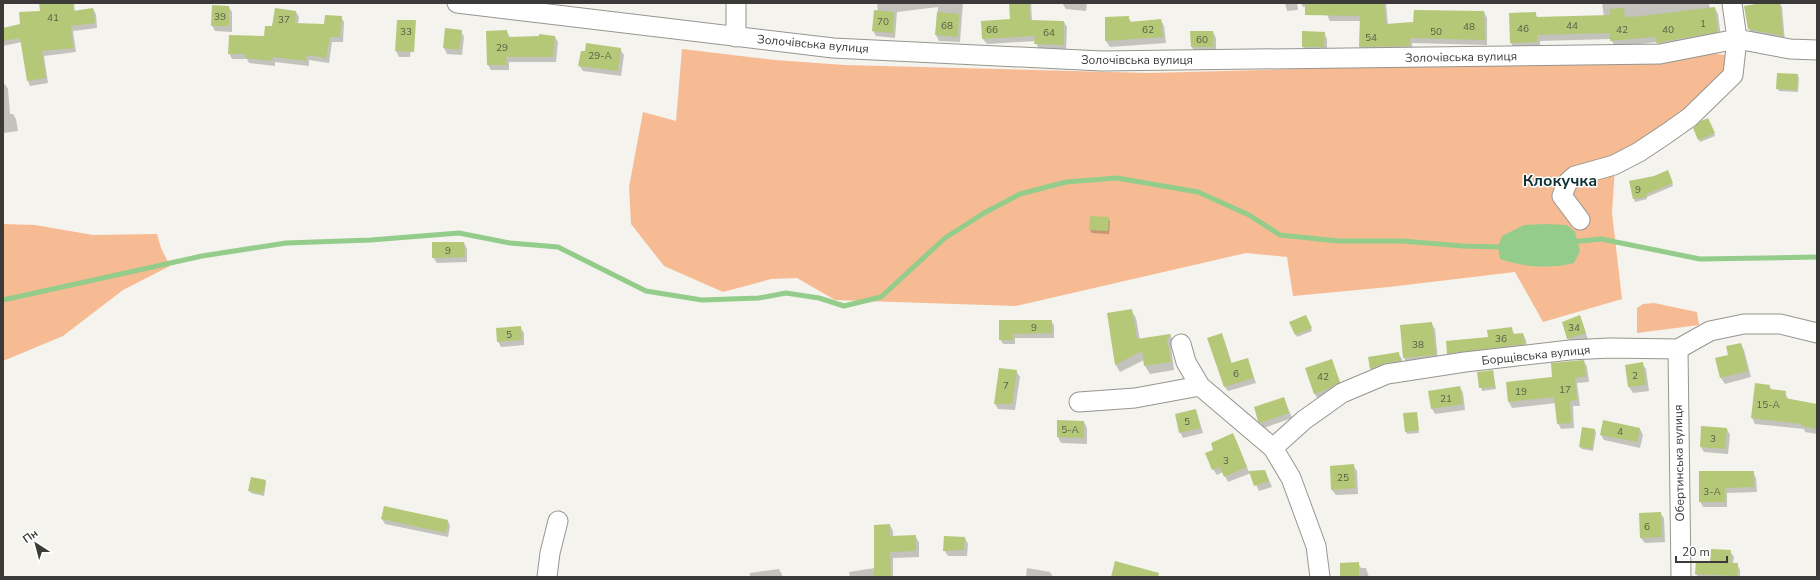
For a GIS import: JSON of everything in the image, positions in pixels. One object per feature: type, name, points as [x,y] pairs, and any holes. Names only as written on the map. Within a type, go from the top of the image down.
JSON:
[{"type":"street","name":"Золочівська вулиця","points":[[457,3],[552,8],[736,37],[833,48],[1102,61],[1660,54],[1737,39],[1790,49],[1817,50]]},
{"type":"street","points":[[736,3],[736,37]]},
{"type":"street","points":[[1580,220],[1562,196],[1567,183],[1575,176],[1614,165],[1640,152],[1690,117],[1733,75],[1737,39],[1732,3]]},
{"type":"street","points":[[1678,349],[1710,331],[1744,324],[1780,324],[1817,333]]},
{"type":"street","points":[[1180,344],[1186,362],[1200,386],[1273,448],[1291,478],[1316,546],[1320,577]]},
{"type":"street","name":"Борщівська вулиця","points":[[1273,448],[1304,420],[1342,393],[1386,374],[1465,362],[1570,350],[1610,348],[1678,349]]},
{"type":"street","name":"Обертинська вулиця","points":[[1678,349],[1681,577]]},
{"type":"street","points":[[1079,402],[1135,398],[1200,386]]},
{"type":"street","points":[[547,577],[550,553],[558,521]]},
{"type":"shaded area","points":[[682,49],[775,60],[844,65],[1149,73],[1373,67],[1666,49],[1737,56],[1735,77],[1615,167],[1612,213],[1622,299],[1543,322],[1515,272],[1389,287],[1293,296],[1287,257],[1246,253],[1016,306],[835,300],[797,278],[771,279],[723,292],[664,266],[631,224],[629,187],[643,112],[676,121]]},
{"type":"shaded area","points":[[3,224],[35,225],[93,235],[157,234],[161,248],[170,266],[123,290],[63,336],[3,361]]},
{"type":"shaded area","points":[[1524,225],[1567,225],[1575,232],[1580,251],[1574,263],[1556,266],[1537,266],[1518,264],[1500,259],[1498,247],[1502,236]]},
{"type":"shaded area","points":[[1654,303],[1697,312],[1699,325],[1637,333],[1637,308],[1643,304]]},
{"type":"building","points":[[39,3],[73,3],[73,11],[93,8],[95,23],[71,26],[73,48],[42,51],[46,78],[27,81],[20,38],[3,41],[3,28],[20,24],[19,12],[40,11]]},
{"type":"building","points":[[1009,3],[1029,3],[1030,20],[1064,21],[1064,45],[1034,44],[1035,36],[982,39],[981,21],[1010,19]]},
{"type":"building","points":[[1305,3],[1384,3],[1386,24],[1413,22],[1414,10],[1484,11],[1485,40],[1410,38],[1410,46],[1359,47],[1360,16],[1305,15]]},
{"type":"building","points":[[1762,3],[1780,3],[1783,36],[1748,29],[1744,6]]},
{"type":"building","points":[[212,5],[229,6],[229,26],[211,26]]},
{"type":"building","points":[[1715,7],[1718,32],[1656,43],[1655,37],[1610,41],[1610,33],[1537,35],[1537,42],[1510,43],[1509,13],[1536,12],[1536,17],[1610,15],[1610,9],[1624,8],[1625,17],[1633,17]]},
{"type":"building","points":[[275,8],[296,11],[295,23],[324,24],[325,15],[342,16],[340,37],[330,37],[326,58],[307,55],[306,61],[273,57],[272,61],[245,58],[245,54],[228,54],[229,35],[264,36],[265,26],[272,26]]},
{"type":"building","points":[[874,10],[894,12],[893,33],[872,31]]},
{"type":"building","points":[[937,12],[959,14],[958,37],[935,35]]},
{"type":"building","points":[[1129,16],[1129,22],[1161,19],[1163,37],[1105,41],[1105,17]]},
{"type":"building","points":[[397,20],[416,20],[414,52],[395,51]]},
{"type":"building","points":[[445,28],[462,30],[459,50],[443,48]]},
{"type":"building","points":[[507,30],[508,37],[539,36],[539,34],[555,36],[553,57],[506,57],[507,65],[487,65],[486,31]]},
{"type":"building","points":[[1190,31],[1213,31],[1213,47],[1191,47]]},
{"type":"building","points":[[1302,31],[1325,32],[1324,47],[1302,47]]},
{"type":"building","points":[[586,43],[621,48],[618,71],[578,66],[581,51],[585,51]]},
{"type":"building","points":[[1777,73],[1798,74],[1797,90],[1776,89]]},
{"type":"building","points":[[1708,118],[1715,133],[1698,140],[1693,128],[1701,121]]},
{"type":"building","points":[[1668,170],[1673,183],[1646,194],[1647,197],[1633,199],[1629,181],[1654,176]]},
{"type":"building","points":[[1090,216],[1109,217],[1108,231],[1089,230]]},
{"type":"building","points":[[432,242],[464,242],[465,257],[432,258]]},
{"type":"building","points":[[1132,309],[1137,339],[1170,334],[1171,336],[1167,338],[1171,362],[1144,366],[1142,351],[1115,365],[1107,313]]},
{"type":"building","points":[[1306,315],[1312,328],[1295,335],[1289,322]]},
{"type":"building","points":[[1580,315],[1586,333],[1567,339],[1562,322]]},
{"type":"building","points":[[999,320],[1052,320],[1052,333],[1013,334],[1013,340],[999,340]]},
{"type":"building","points":[[1432,322],[1436,355],[1403,358],[1400,325]]},
{"type":"building","points":[[521,326],[522,340],[497,342],[496,328]]},
{"type":"building","points":[[1512,327],[1513,334],[1523,333],[1525,344],[1447,354],[1446,341],[1488,337],[1487,330]]},
{"type":"building","points":[[1222,333],[1231,363],[1248,358],[1254,378],[1224,387],[1207,338]]},
{"type":"building","points":[[1741,343],[1748,371],[1720,378],[1715,358],[1728,355],[1726,346]]},
{"type":"building","points":[[1399,352],[1400,361],[1385,363],[1370,369],[1368,357]]},
{"type":"building","points":[[1332,359],[1340,382],[1330,388],[1314,394],[1305,368]]},
{"type":"building","points":[[1584,360],[1586,376],[1575,378],[1577,400],[1570,401],[1571,423],[1557,424],[1554,397],[1508,402],[1506,382],[1552,377],[1551,363]]},
{"type":"building","points":[[1643,362],[1646,385],[1628,387],[1625,365]]},
{"type":"building","points":[[999,368],[1017,370],[1012,404],[994,404]]},
{"type":"building","points":[[1493,370],[1495,387],[1479,388],[1477,372]]},
{"type":"building","points":[[1755,383],[1770,385],[1769,389],[1786,391],[1785,398],[1817,404],[1817,429],[1801,426],[1801,424],[1751,418]]},
{"type":"building","points":[[1460,386],[1463,404],[1431,409],[1428,391]]},
{"type":"building","points":[[1284,397],[1289,413],[1260,423],[1258,421],[1254,407]]},
{"type":"building","points":[[1196,409],[1200,428],[1179,433],[1175,414]]},
{"type":"building","points":[[1417,412],[1419,430],[1405,432],[1403,413]]},
{"type":"building","points":[[1057,420],[1084,421],[1084,438],[1057,437]]},
{"type":"building","points":[[1603,420],[1640,428],[1637,442],[1600,435]]},
{"type":"building","points":[[1701,426],[1727,428],[1725,449],[1700,447]]},
{"type":"building","points":[[1582,427],[1595,429],[1592,449],[1579,447]]},
{"type":"building","points":[[1233,433],[1247,467],[1224,477],[1220,467],[1212,470],[1205,453],[1213,450],[1211,443]]},
{"type":"building","points":[[1354,464],[1355,488],[1331,490],[1330,466]]},
{"type":"building","points":[[1265,470],[1269,481],[1254,486],[1249,471]]},
{"type":"building","points":[[1699,471],[1754,471],[1754,487],[1725,488],[1725,502],[1699,502]]},
{"type":"building","points":[[251,477],[266,480],[263,494],[248,491]]},
{"type":"building","points":[[384,506],[448,520],[446,533],[381,519]]},
{"type":"building","points":[[1661,512],[1662,537],[1640,538],[1639,513]]},
{"type":"building","points":[[890,524],[890,536],[916,535],[916,551],[890,552],[891,577],[874,577],[874,525]]},
{"type":"building","points":[[944,536],[965,537],[964,550],[943,551]]},
{"type":"building","points":[[1711,549],[1731,550],[1730,563],[1738,563],[1737,576],[1695,574],[1696,561],[1710,562]]},
{"type":"building","points":[[1115,561],[1159,573],[1158,577],[1111,577]]},
{"type":"building","points":[[1359,562],[1359,577],[1340,577],[1340,563]]},
{"type":"waterway","points":[[3,300],[202,256],[286,243],[371,240],[459,233],[510,243],[558,247],[646,291],[702,300],[759,298],[786,293],[819,298],[844,306],[881,297],[945,238],[984,213],[1020,194],[1066,182],[1117,178],[1198,192],[1249,215],[1280,235],[1338,241],[1402,241],[1463,246],[1503,247]]},
{"type":"waterway","points":[[1571,242],[1601,239],[1700,259],[1817,257]]},
{"type":"district","name":"Клокучка","points":[[1560,180]]}]
